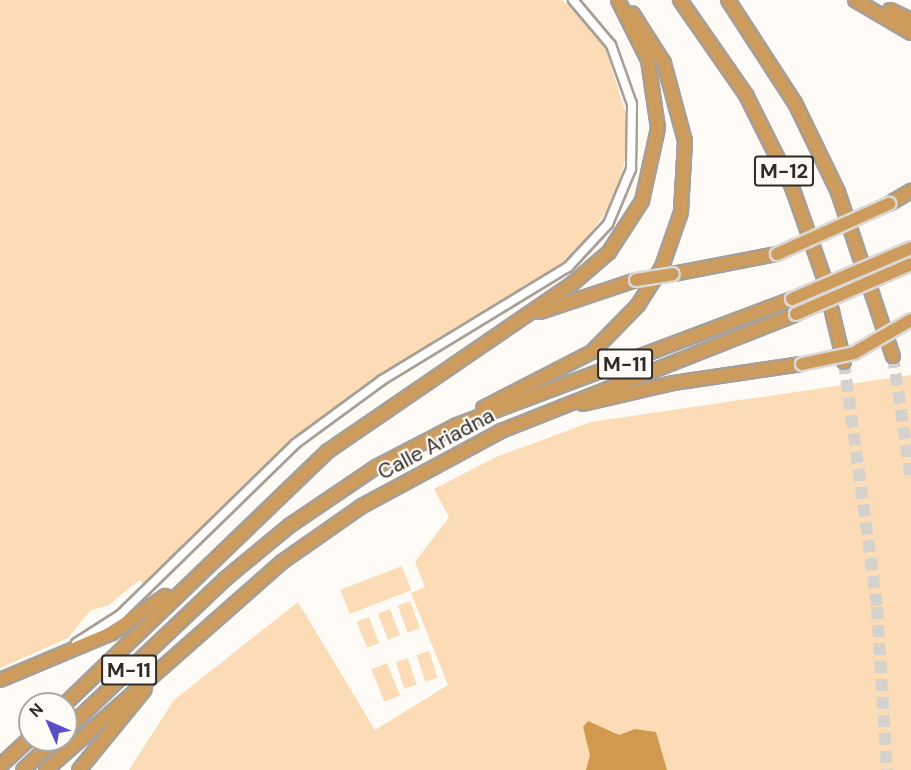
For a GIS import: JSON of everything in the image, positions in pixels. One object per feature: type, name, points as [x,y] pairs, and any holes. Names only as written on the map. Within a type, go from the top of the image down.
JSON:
[{"type":"highway","points":[[77,692],[199,570],[328,451],[520,320],[609,252],[637,210],[651,174],[658,128],[653,76],[619,0]]},
{"type":"highway","points":[[457,425],[592,352],[638,306],[662,267],[683,195],[682,116],[654,42],[619,0]]},
{"type":"highway","name":"M-12","points":[[680,0],[746,94],[792,187],[824,278],[844,362]]},
{"type":"highway","name":"M-12","points":[[728,0],[795,103],[838,192],[893,356]]},
{"type":"highway","points":[[855,0],[911,33]]},
{"type":"highway","points":[[869,0],[911,20]]},
{"type":"highway","points":[[520,320],[636,280],[777,254],[911,193]]},
{"type":"highway","name":"Calle Ariadna","points":[[78,719],[289,526],[376,467],[457,425],[792,299],[911,248]]},
{"type":"highway","name":"Calle Ariadna","points":[[46,770],[282,562],[362,506],[465,447],[541,414],[796,314],[911,264]]},
{"type":"highway","points":[[541,414],[673,383],[802,364],[854,353],[911,320]]},
{"type":"highway","points":[[0,679],[112,633],[199,570]]},
{"type":"highway","points":[[79,770],[174,655]]},
{"type":"highway","points":[[0,766],[18,749]]},
{"type":"highway","points":[[23,770],[43,752]]},
{"type":"street","points":[[0,679],[111,622],[296,444],[382,380],[525,296],[587,250],[619,203],[631,169],[634,129],[632,104],[611,45],[573,0]]},
{"type":"shaded area","points":[[0,0],[562,0],[592,27],[606,50],[627,117],[628,148],[615,200],[573,256],[405,360],[304,431],[145,584],[139,580],[109,605],[91,610],[68,638],[0,668]]},
{"type":"shaded area","points":[[911,375],[911,770],[129,770],[174,700],[298,602],[375,730],[448,685],[411,593],[425,587],[415,562],[449,517],[434,489],[496,457],[591,422]]},
{"type":"shaded area","points":[[402,566],[411,590],[350,614],[340,590]]},
{"type":"shaded area","points":[[410,601],[420,628],[408,633],[398,605]]},
{"type":"shaded area","points":[[390,609],[400,635],[388,640],[378,614]]},
{"type":"shaded area","points":[[369,617],[379,643],[367,648],[357,622]]},
{"type":"shaded area","points":[[429,651],[438,678],[425,682],[417,655]]},
{"type":"shaded area","points":[[408,658],[417,685],[404,689],[396,662]]},
{"type":"shaded area","points":[[387,663],[400,695],[384,702],[371,669]]},
{"type":"shaded area","points":[[588,721],[619,735],[635,729],[656,732],[667,770],[586,770],[590,755],[583,727]]},
{"type":"tunnel","points":[[893,356],[911,480]]},
{"type":"tunnel","points":[[844,362],[877,607],[887,770]]}]
